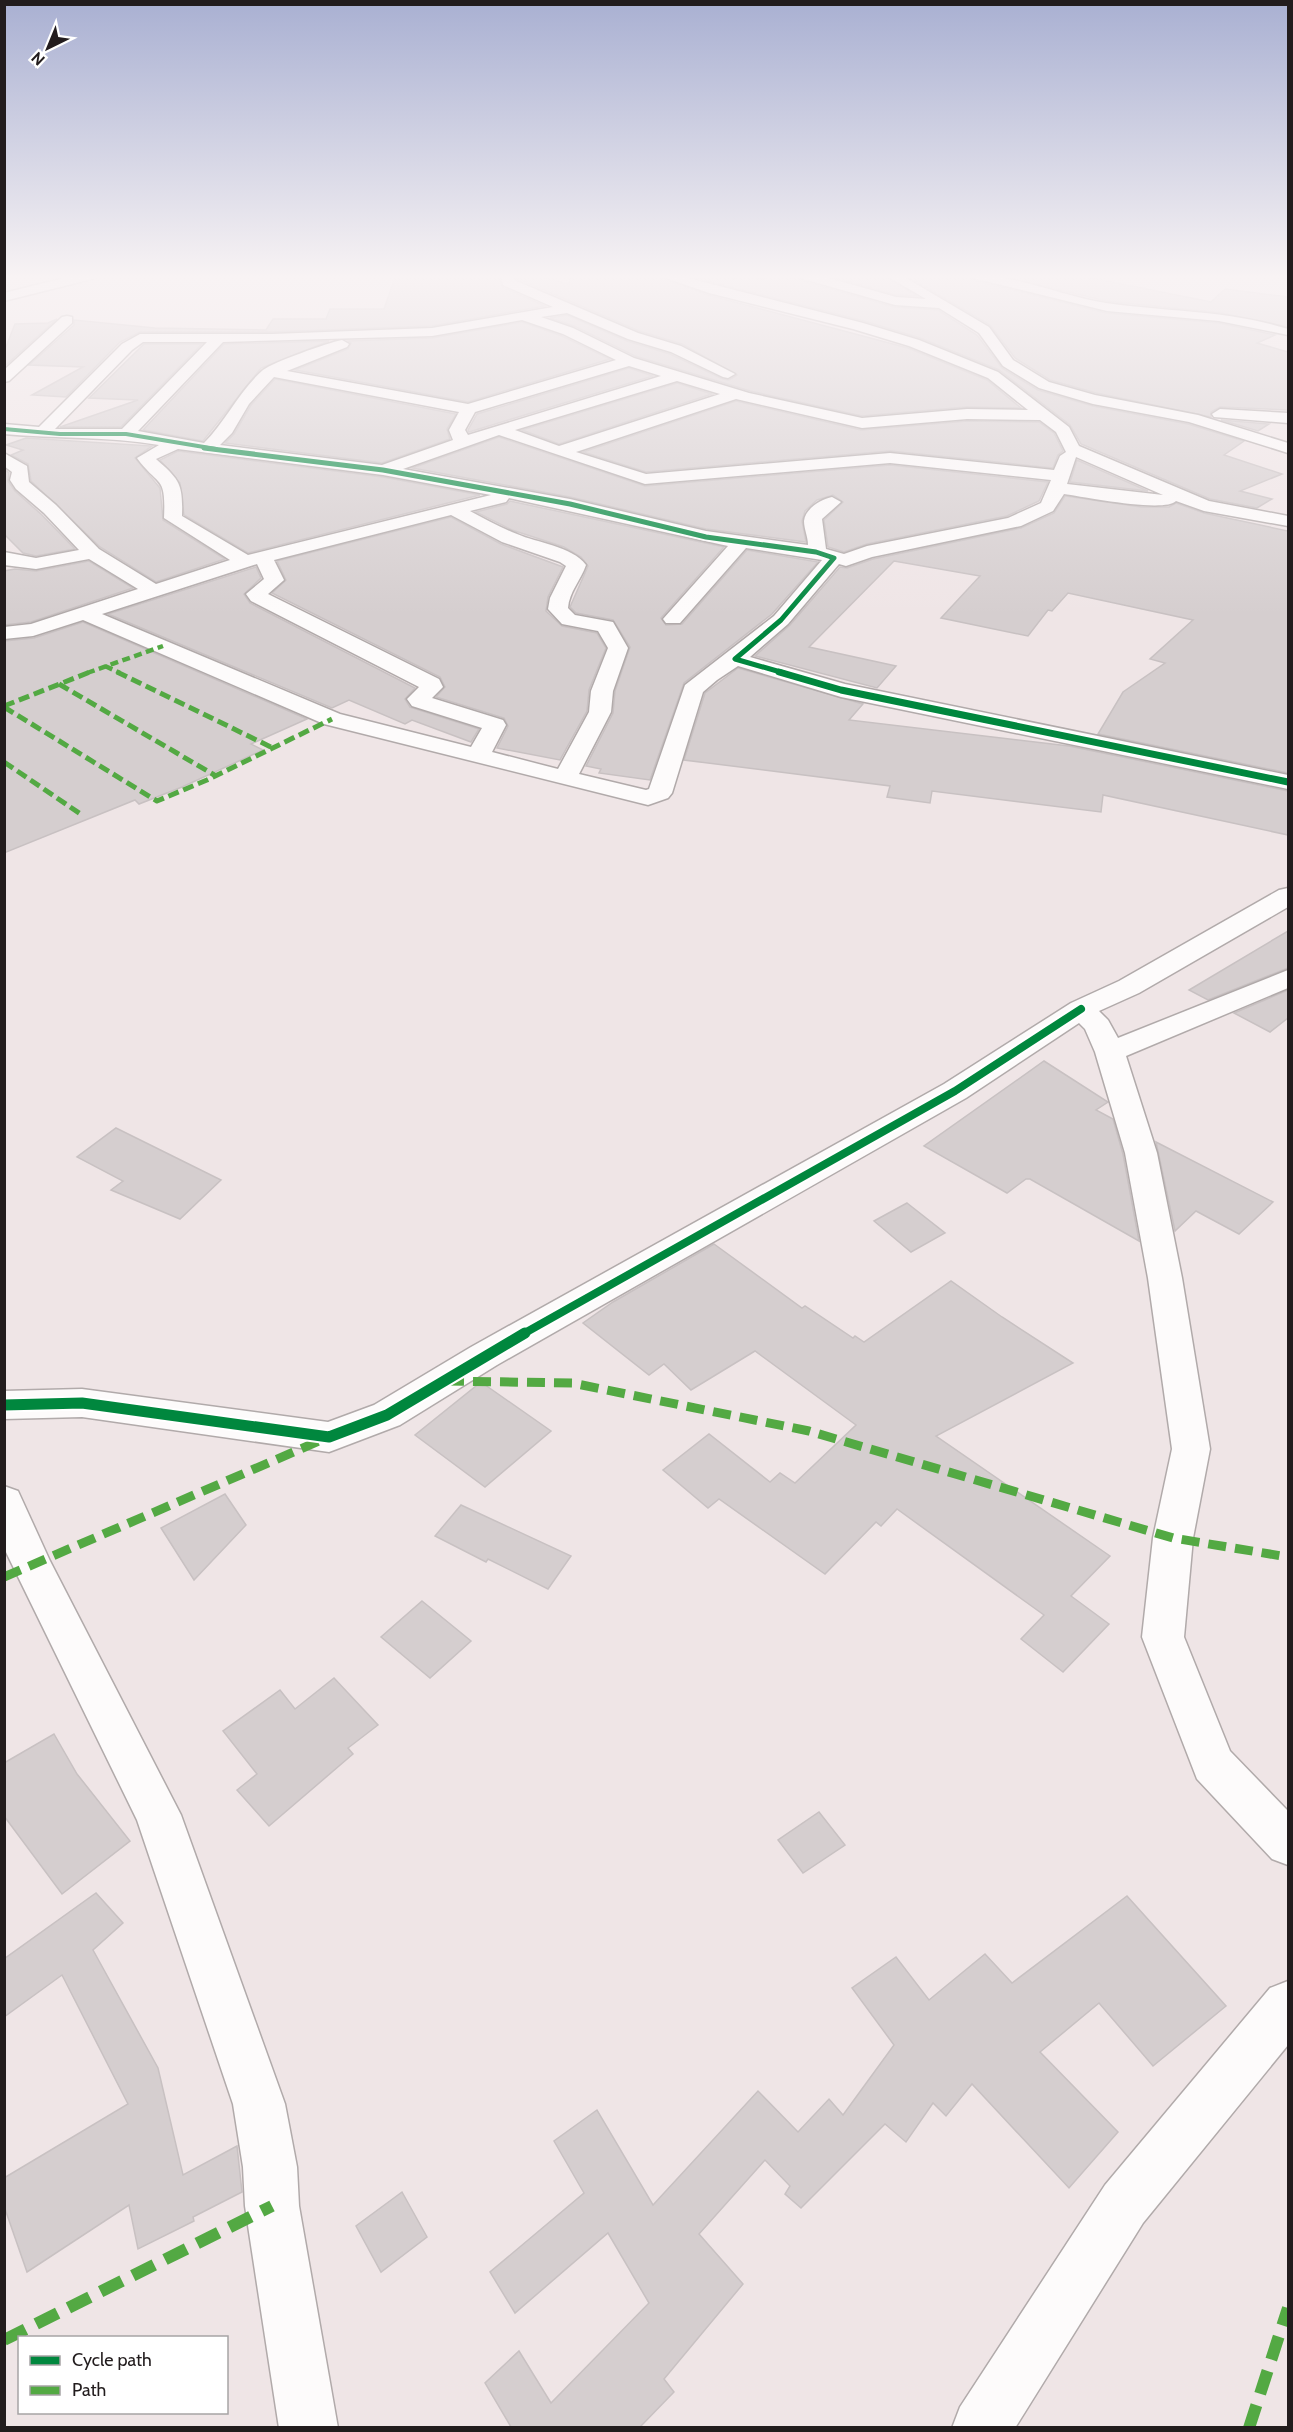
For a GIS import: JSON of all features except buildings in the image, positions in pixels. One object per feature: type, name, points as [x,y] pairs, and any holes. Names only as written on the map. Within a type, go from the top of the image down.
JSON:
[{"type":"street","points":[[42,433],[86,388]]},
{"type":"street","points":[[126,434],[170,388]]},
{"type":"street","points":[[209,447],[226,430],[243,402],[255,388]]},
{"type":"street","points":[[358,388],[468,409],[537,388]]},
{"type":"street","points":[[383,470],[462,441],[639,388]]},
{"type":"street","points":[[718,388],[872,424],[967,414],[1044,415]]},
{"type":"street","points":[[559,452],[640,426],[733,393],[739,388]]},
{"type":"street","points":[[1010,388],[1063,430],[1072,449],[1186,500],[1235,513],[1288,521]]},
{"type":"street","points":[[1056,388],[1093,399],[1192,418],[1288,448]]},
{"type":"street","points":[[583,404],[640,426]]},
{"type":"street","points":[[462,441],[457,430],[468,409]]},
{"type":"street","points":[[1192,418],[1224,414],[1288,418]]},
{"type":"street","points":[[4,429],[42,433],[126,434],[177,443],[383,470],[570,504],[655,525],[741,542],[846,560],[867,552],[1001,526],[1046,508],[1056,495],[1063,464],[1072,449]]},
{"type":"street","points":[[499,430],[645,479]]},
{"type":"street","points":[[177,443],[146,458],[169,479],[174,490],[173,518],[254,559],[274,580],[256,594],[258,597],[431,684],[432,687],[419,697],[420,701],[495,725],[478,756]]},
{"type":"street","points":[[4,458],[21,470],[19,480],[22,485],[50,509],[92,553],[153,590]]},
{"type":"street","points":[[570,504],[645,479],[890,458],[1059,482],[1138,499],[1186,500]]},
{"type":"street","points":[[4,633],[33,630],[254,559],[514,495]]},
{"type":"street","points":[[825,555],[818,542],[812,518],[815,511],[832,502]]},
{"type":"street","points":[[452,509],[509,538],[567,558],[576,565],[574,573],[557,601],[558,609],[570,620],[606,626],[618,648],[602,691],[600,712],[565,778]]},
{"type":"street","points":[[673,619],[741,542]]},
{"type":"street","points":[[4,558],[17,563],[33,563],[92,553]]},
{"type":"street","points":[[85,614],[332,719],[648,798],[660,792],[693,690],[709,675],[735,659],[781,621],[825,555]]},
{"type":"street","points":[[735,659],[841,690],[1288,782]]},
{"type":"street","points":[[4,1405],[82,1403],[329,1437],[387,1415],[484,1356],[955,1091],[1080,1009],[1129,987],[1288,896]]},
{"type":"street","points":[[1110,1052],[1288,978]]},
{"type":"street","points":[[1080,1009],[1098,1026],[1110,1052],[1141,1153],[1165,1278],[1191,1449],[1173,1538],[1163,1637],[1213,1764],[1288,1843]]},
{"type":"street","points":[[4,1502],[32,1565],[158,1815],[259,2104],[270,2167],[272,2206],[309,2427]]},
{"type":"street","points":[[981,2427],[1124,2204],[1288,2006]]},
{"type":"marked path","points":[[4,706],[163,646]]},
{"type":"marked path","points":[[105,666],[273,748]]},
{"type":"marked path","points":[[59,684],[216,776]]},
{"type":"marked path","points":[[4,707],[157,801],[207,780],[332,719]]},
{"type":"marked path","points":[[4,762],[82,815]]},
{"type":"marked path","points":[[446,1381],[572,1383],[809,1431],[1173,1538],[1288,1557]]},
{"type":"marked path","points":[[4,1577],[326,1438]]},
{"type":"marked path","points":[[4,2340],[272,2206]]},
{"type":"marked path","points":[[1249,2428],[1288,2308]]},
{"type":"cycle path","points":[[4,429],[60,434],[126,434],[190,446],[383,470],[570,504],[706,537],[816,552],[834,558],[781,620],[735,659],[841,690],[1288,782]]},
{"type":"cycle path","points":[[4,1405],[82,1403],[329,1437],[387,1415],[484,1356],[955,1091],[1081,1009]]}]
